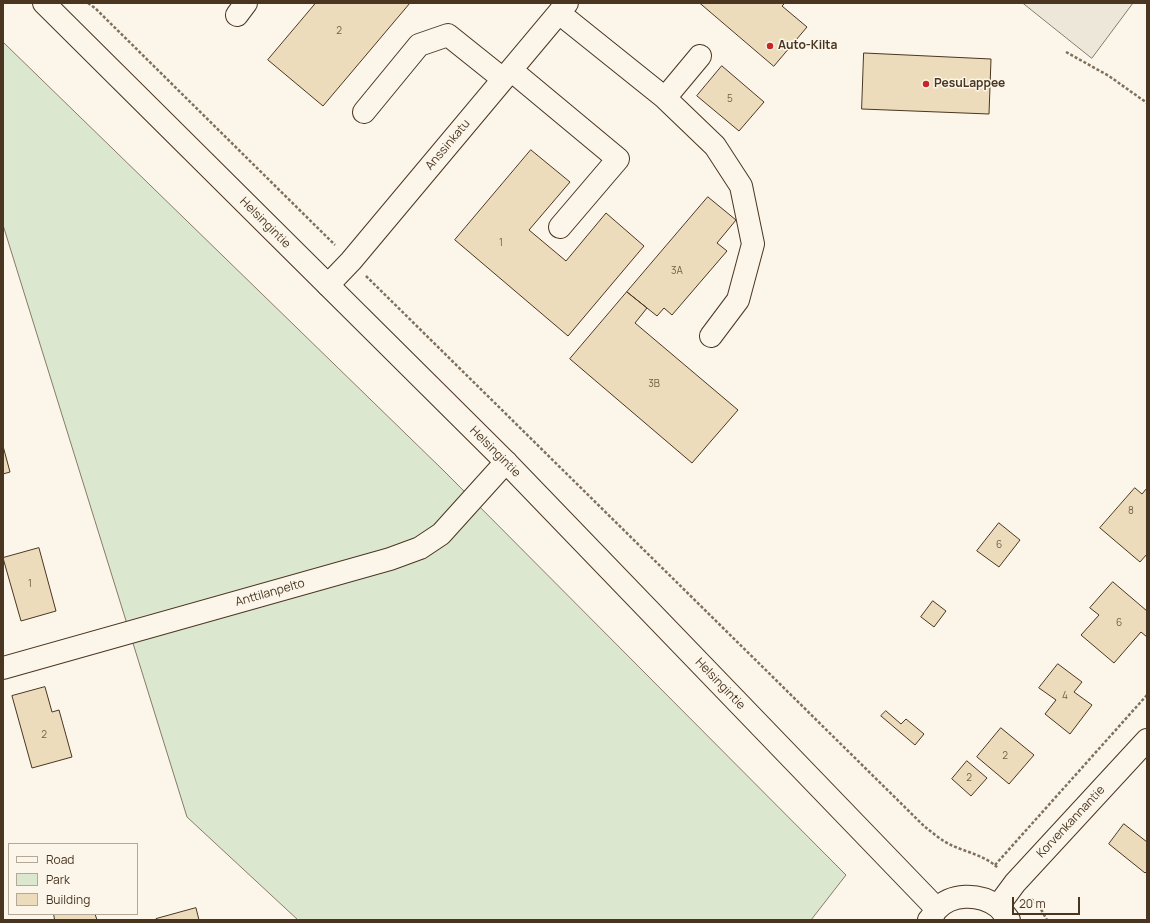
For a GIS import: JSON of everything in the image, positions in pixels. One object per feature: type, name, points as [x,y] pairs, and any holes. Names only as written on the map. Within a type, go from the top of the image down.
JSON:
[{"type":"main road","name":"Helsingintie","points":[[44,3],[506,462],[933,914]]},
{"type":"main road","name":"Anssinkatu","points":[[328,285],[351,261],[563,8]]},
{"type":"main road","points":[[563,8],[665,98],[715,146],[741,186],[753,244],[738,300],[711,336]]},
{"type":"main road","points":[[364,112],[419,45],[448,35],[507,75],[618,159],[560,227]]},
{"type":"main road","points":[[665,98],[700,56]]},
{"type":"main road","name":"Anttilanpelto","points":[[3,668],[390,559],[420,548],[441,534],[506,462]]},
{"type":"main road","name":"Korvenkannantie","points":[[1003,913],[1015,884],[1147,740]]},
{"type":"main road","points":[[933,914],[951,900],[967,896],[984,898],[1003,913]]},
{"type":"path","points":[[88,3],[95,8],[925,827],[949,845],[995,864],[1038,904],[1047,920]]},
{"type":"path","points":[[1066,52],[1109,76],[1147,103]]},
{"type":"path","points":[[995,864],[1147,695]]},
{"type":"green space","points":[[3,42],[444,471],[846,875],[811,920],[298,920],[187,817],[3,225]]},
{"type":"shaded area","points":[[1023,3],[1133,3],[1092,58]]},
{"type":"building","points":[[316,3],[410,3],[323,106],[268,60]]},
{"type":"building","name":"Auto-Kilta","points":[[700,3],[785,3],[782,6],[807,27],[774,66]]},
{"type":"building","name":"PesuLappee","points":[[864,53],[991,59],[989,114],[862,109]]},
{"type":"building","points":[[722,66],[764,102],[739,131],[697,96]]},
{"type":"building","points":[[531,150],[570,182],[529,230],[566,261],[606,213],[644,246],[568,336],[455,240]]},
{"type":"building","points":[[708,197],[736,220],[717,243],[727,251],[672,315],[664,308],[657,316],[627,292]]},
{"type":"building","points":[[627,292],[647,308],[635,323],[738,410],[692,463],[570,359]]},
{"type":"building","points":[[3,446],[10,472],[3,474]]},
{"type":"building","points":[[1135,488],[1142,494],[1147,488],[1147,554],[1140,562],[1100,528]]},
{"type":"building","points":[[999,523],[1020,540],[999,567],[977,551]]},
{"type":"building","points":[[39,548],[56,611],[21,621],[3,558]]},
{"type":"building","points":[[1113,582],[1147,611],[1147,637],[1141,632],[1114,663],[1081,635],[1099,615],[1090,608]]},
{"type":"building","points":[[933,601],[946,611],[934,627],[921,617]]},
{"type":"building","points":[[1058,664],[1082,682],[1074,692],[1092,705],[1070,734],[1045,714],[1056,700],[1039,688]]},
{"type":"building","points":[[45,687],[52,712],[59,710],[72,757],[32,768],[12,696]]},
{"type":"building","points":[[886,711],[901,724],[906,719],[924,734],[915,745],[881,716]]},
{"type":"building","points":[[1001,728],[1034,755],[1009,784],[977,757]]},
{"type":"building","points":[[967,761],[987,778],[971,796],[952,779]]},
{"type":"building","points":[[1124,824],[1147,842],[1147,871],[1145,873],[1109,844]]},
{"type":"building","points":[[196,908],[199,920],[156,920],[156,919]]},
{"type":"building","points":[[54,915],[95,915],[97,920],[55,920]]},
{"type":"place","name":"Auto-Kilta","points":[[770,46]]},
{"type":"place","name":"PesuLappee","points":[[926,84]]}]
